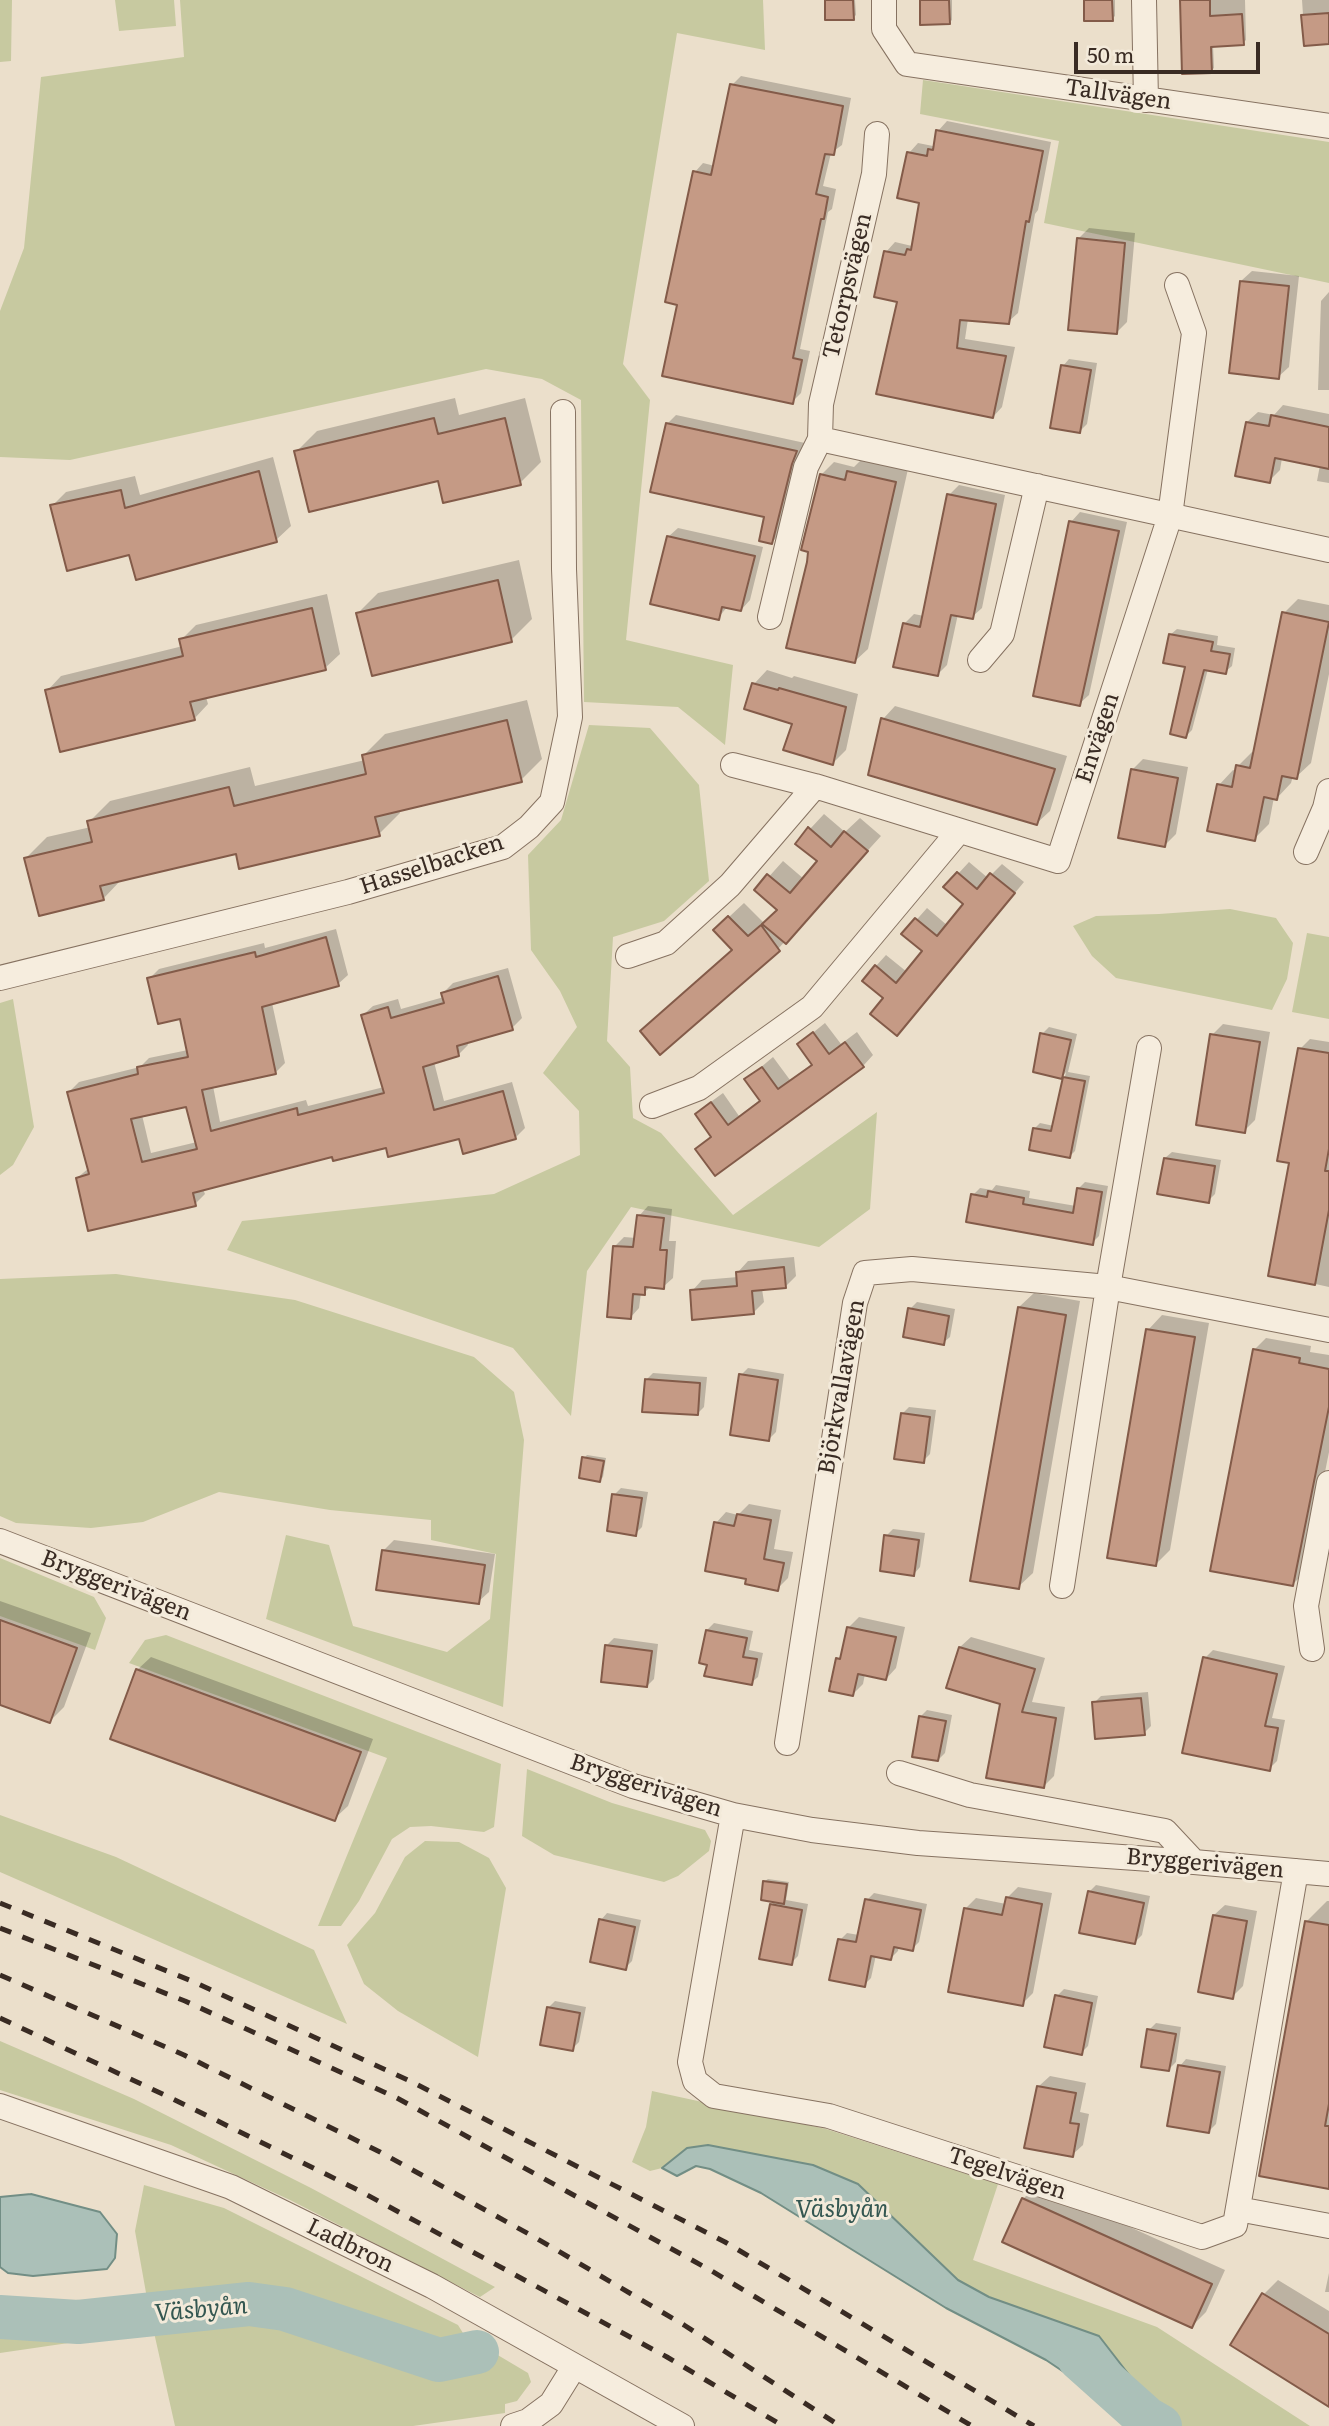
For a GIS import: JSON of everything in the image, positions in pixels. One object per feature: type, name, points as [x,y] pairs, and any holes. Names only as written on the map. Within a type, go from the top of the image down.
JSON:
[{"type":"street","name":"Tallvägen","points":[[884,0],[884,29],[907,64],[1329,126]]},
{"type":"street","points":[[1144,0],[1146,100]]},
{"type":"street","name":"Tetorpsvägen","points":[[770,617],[806,467],[820,439],[821,404],[874,174],[877,134]]},
{"type":"street","points":[[1170,516],[1194,333],[1177,285]]},
{"type":"street","name":"Hasselbacken","points":[[0,978],[360,888],[503,847],[529,827],[552,802],[570,717],[564,569],[563,412]]},
{"type":"street","points":[[820,439],[1329,550]]},
{"type":"street","points":[[980,660],[1002,635],[1037,486]]},
{"type":"street","name":"Envägen","points":[[733,765],[815,786],[1058,861],[1170,516]]},
{"type":"street","points":[[628,956],[666,943],[730,885],[815,786]]},
{"type":"street","points":[[1306,852],[1325,808],[1329,791]]},
{"type":"street","points":[[652,1106],[699,1088],[812,1007],[959,831]]},
{"type":"street","points":[[1062,1586],[1108,1287],[1149,1048]]},
{"type":"street","name":"Björkvallavägen","points":[[787,1743],[855,1303],[865,1273],[912,1269],[1108,1287],[1329,1330]]},
{"type":"street","points":[[1312,1649],[1306,1606],[1329,1483]]},
{"type":"street","name":"Bryggerivägen","points":[[0,1541],[633,1786],[733,1815],[812,1830],[918,1843],[1329,1874]]},
{"type":"street","points":[[900,1773],[970,1795],[1165,1831],[1194,1862]]},
{"type":"street","name":"Tegelvägen","points":[[733,1815],[690,2062],[695,2081],[714,2096],[829,2116],[1202,2237],[1235,2225],[1238,2209]]},
{"type":"street","points":[[1296,1871],[1238,2209],[1329,2226]]},
{"type":"street","name":"Ladbron","points":[[0,2106],[231,2187],[432,2286],[682,2426]]},
{"type":"street","points":[[513,2426],[528,2421],[551,2404],[574,2367]]},
{"type":"green space","points":[[0,0],[12,0],[11,61],[0,62]]},
{"type":"green space","points":[[115,0],[174,0],[176,26],[119,31]]},
{"type":"green space","points":[[180,0],[763,0],[765,50],[677,33],[623,364],[650,400],[626,640],[733,665],[725,745],[678,707],[584,702],[581,400],[542,379],[486,369],[70,460],[0,457],[0,311],[24,248],[41,77],[184,57]]},
{"type":"green space","points":[[923,80],[1329,142],[1329,283],[1044,223],[1059,141],[920,114]]},
{"type":"green space","points":[[589,725],[650,728],[699,785],[709,881],[664,921],[613,937],[607,1041],[630,1067],[633,1118],[661,1133],[733,1215],[877,1112],[870,1209],[819,1247],[631,1207],[587,1271],[571,1416],[513,1348],[227,1250],[242,1221],[494,1194],[580,1155],[579,1111],[543,1073],[577,1027],[560,991],[531,950],[528,855],[561,820]]},
{"type":"green space","points":[[1230,909],[1276,918],[1293,943],[1287,979],[1272,1010],[1116,978],[1092,956],[1073,926],[1096,916]]},
{"type":"green space","points":[[1307,933],[1329,937],[1329,1019],[1292,1012]]},
{"type":"green space","points":[[13,999],[34,1127],[13,1165],[0,1175],[0,1003]]},
{"type":"green space","points":[[116,1274],[295,1300],[474,1357],[514,1392],[524,1440],[503,1707],[266,1619],[286,1535],[329,1545],[353,1626],[447,1652],[490,1619],[496,1554],[431,1540],[431,1520],[330,1510],[219,1492],[143,1522],[91,1528],[16,1523],[0,1516],[0,1279]]},
{"type":"green space","points":[[0,1558],[94,1597],[106,1618],[95,1650],[0,1616]]},
{"type":"green space","points":[[166,1635],[501,1764],[494,1827],[484,1832],[431,1826],[410,1827],[392,1839],[359,1901],[341,1926],[318,1926],[387,1758],[129,1663],[145,1640]]},
{"type":"green space","points":[[527,1769],[612,1803],[705,1830],[711,1841],[709,1851],[678,1876],[664,1882],[554,1855],[522,1836]]},
{"type":"green space","points":[[0,1815],[116,1857],[314,1950],[347,2024],[0,1872]]},
{"type":"green space","points":[[425,1841],[459,1842],[489,1858],[506,1888],[478,2057],[398,2011],[364,1984],[347,1945],[375,1913],[405,1857]]},
{"type":"green space","points":[[0,2041],[134,2099],[311,2188],[495,2287],[480,2297],[290,2200],[171,2145],[0,2090]]},
{"type":"green space","points":[[652,2091],[826,2129],[998,2184],[973,2260],[1157,2327],[1310,2426],[1181,2426],[1151,2410],[1135,2389],[1133,2380],[958,2280],[858,2184],[813,2165],[708,2145],[687,2148],[662,2168],[650,2171],[632,2162],[646,2127]]},
{"type":"green space","points":[[144,2185],[224,2208],[458,2325],[466,2338],[457,2349],[383,2331],[292,2299],[224,2292],[148,2304],[135,2231]]},
{"type":"green space","points":[[232,2316],[279,2319],[439,2372],[472,2369],[496,2354],[528,2373],[531,2382],[517,2401],[505,2404],[505,2413],[413,2426],[175,2426],[153,2328]]},
{"type":"green space","points":[[134,2326],[137,2333],[0,2353],[0,2329],[40,2331]]},
{"type":"water","name":"Väsbyån","points":[[708,2145],[813,2165],[858,2184],[958,2280],[989,2297],[1099,2336],[1133,2380],[1135,2389],[1113,2405],[1046,2360],[946,2308],[761,2193],[710,2169],[696,2166],[677,2176],[662,2168],[687,2148]]},
{"type":"water","points":[[31,2194],[100,2212],[117,2234],[115,2258],[107,2269],[33,2276],[8,2273],[0,2267],[0,2197]]},
{"type":"building","points":[[825,0],[853,0],[854,20],[825,20]]},
{"type":"building","points":[[920,0],[949,0],[950,24],[920,25]]},
{"type":"building","points":[[1084,0],[1112,0],[1113,21],[1084,21]]},
{"type":"building","points":[[1180,0],[1210,0],[1210,16],[1242,14],[1244,45],[1211,47],[1212,73],[1182,74]]},
{"type":"building","points":[[1329,13],[1329,44],[1304,46],[1301,15]]},
{"type":"building","points":[[730,84],[843,106],[834,155],[825,154],[816,194],[828,197],[824,219],[821,219],[793,358],[802,360],[793,404],[662,376],[677,305],[665,302],[693,171],[711,175]]},
{"type":"building","points":[[936,130],[1043,151],[1029,222],[1026,221],[1009,324],[960,320],[957,348],[1006,356],[993,418],[876,394],[897,302],[874,297],[884,251],[905,255],[907,249],[911,250],[919,203],[897,198],[907,152],[927,156],[928,149],[933,150]]},
{"type":"building","points":[[1077,238],[1125,243],[1117,334],[1068,330]]},
{"type":"building","points":[[1240,281],[1289,286],[1279,379],[1229,373]]},
{"type":"building","points":[[1061,365],[1091,370],[1080,433],[1050,428]]},
{"type":"building","points":[[1271,415],[1329,427],[1329,469],[1275,458],[1270,483],[1235,476],[1246,422],[1269,426]]},
{"type":"building","points":[[434,418],[438,434],[505,418],[521,485],[443,503],[438,481],[309,512],[294,451]]},
{"type":"building","points":[[666,423],[797,451],[772,544],[759,541],[764,517],[650,492]]},
{"type":"building","points":[[259,471],[277,542],[136,580],[129,555],[67,571],[50,505],[121,490],[125,508]]},
{"type":"building","points":[[847,471],[896,482],[855,663],[786,648],[807,562],[808,552],[801,550],[820,474],[845,480]]},
{"type":"building","points":[[947,494],[996,504],[973,619],[951,615],[938,676],[893,667],[903,623],[920,627]]},
{"type":"building","points":[[1069,521],[1119,531],[1080,706],[1033,696]]},
{"type":"building","points":[[667,536],[755,556],[741,611],[722,607],[719,620],[650,604]]},
{"type":"building","points":[[498,580],[512,642],[372,676],[356,613]]},
{"type":"building","points":[[312,608],[326,670],[190,702],[195,720],[60,752],[45,690],[183,656],[179,639]]},
{"type":"building","points":[[1282,612],[1329,622],[1297,779],[1282,776],[1277,800],[1264,797],[1255,841],[1207,831],[1217,784],[1232,787],[1236,765],[1250,768]]},
{"type":"building","points":[[1169,634],[1213,642],[1211,651],[1230,654],[1226,674],[1204,670],[1186,738],[1170,734],[1185,667],[1163,663]]},
{"type":"building","points":[[752,683],[846,707],[833,765],[783,750],[792,724],[744,709]]},
{"type":"building","points":[[881,718],[1055,769],[1037,825],[868,775]]},
{"type":"building","points":[[507,720],[522,782],[375,817],[380,836],[239,869],[236,854],[100,886],[104,900],[39,916],[24,858],[92,842],[87,821],[229,787],[234,806],[366,774],[362,755]]},
{"type":"building","points":[[1131,769],[1178,778],[1165,847],[1118,838]]},
{"type":"building","points":[[808,827],[831,847],[844,831],[868,851],[786,944],[762,924],[777,910],[754,890],[767,874],[790,893],[817,861],[795,844]]},
{"type":"building","points":[[957,872],[977,889],[990,873],[1015,893],[897,1036],[870,1014],[883,998],[862,981],[875,965],[896,983],[922,951],[901,934],[915,918],[937,936],[963,904],[943,887]]},
{"type":"building","points":[[728,916],[748,936],[761,925],[780,951],[660,1055],[640,1031],[732,950],[713,930]]},
{"type":"building","points":[[326,937],[339,986],[262,1007],[276,1074],[202,1090],[211,1131],[297,1108],[298,1115],[384,1093],[361,1015],[388,1007],[391,1018],[444,1003],[441,993],[498,976],[513,1030],[457,1046],[459,1056],[423,1067],[434,1110],[503,1091],[516,1139],[463,1154],[459,1139],[388,1157],[386,1148],[333,1161],[332,1157],[193,1193],[196,1206],[88,1231],[76,1178],[89,1174],[67,1092],[138,1074],[137,1067],[188,1057],[180,1019],[158,1024],[147,978],[255,952],[256,957]],"holes":[[[186,1107],[197,1149],[142,1162],[131,1119]]]},
{"type":"building","points":[[813,1032],[829,1054],[845,1042],[864,1067],[715,1176],[695,1149],[711,1137],[695,1114],[711,1102],[728,1125],[760,1101],[744,1079],[762,1067],[778,1089],[812,1065],[797,1044]]},
{"type":"building","points":[[1040,1033],[1071,1040],[1062,1079],[1033,1072]]},
{"type":"building","points":[[1210,1034],[1260,1042],[1245,1133],[1196,1125]]},
{"type":"building","points":[[1298,1048],[1329,1053],[1329,1149],[1325,1171],[1329,1171],[1329,1210],[1315,1285],[1268,1276],[1289,1163],[1277,1161]]},
{"type":"building","points":[[1063,1077],[1085,1081],[1070,1158],[1029,1150],[1033,1128],[1051,1131]]},
{"type":"building","points":[[1164,1158],[1215,1166],[1209,1203],[1157,1194]]},
{"type":"building","points":[[1077,1188],[1102,1192],[1093,1245],[966,1222],[971,1194],[987,1197],[988,1191],[1024,1198],[1023,1204],[1073,1213]]},
{"type":"building","points":[[637,1215],[664,1218],[660,1250],[667,1250],[664,1289],[645,1287],[645,1295],[633,1294],[631,1319],[607,1317],[613,1246],[633,1247]]},
{"type":"building","points":[[784,1267],[786,1288],[752,1291],[754,1314],[692,1320],[690,1290],[737,1286],[736,1272]]},
{"type":"building","points":[[1018,1307],[1066,1315],[1019,1589],[970,1581]]},
{"type":"building","points":[[908,1308],[949,1316],[944,1345],[903,1337]]},
{"type":"building","points":[[1146,1329],[1195,1337],[1156,1566],[1107,1558]]},
{"type":"building","points":[[1253,1349],[1300,1358],[1299,1363],[1329,1369],[1329,1407],[1293,1586],[1210,1571]]},
{"type":"building","points":[[739,1374],[778,1380],[769,1441],[730,1435]]},
{"type":"building","points":[[645,1379],[700,1383],[698,1415],[642,1412]]},
{"type":"building","points":[[901,1413],[930,1417],[924,1463],[894,1459]]},
{"type":"building","points":[[582,1457],[604,1461],[600,1482],[579,1478]]},
{"type":"building","points":[[612,1494],[642,1498],[636,1536],[607,1531]]},
{"type":"building","points":[[737,1514],[771,1520],[764,1559],[784,1563],[778,1591],[745,1584],[746,1579],[705,1571],[714,1522],[734,1526]]},
{"type":"building","points":[[884,1535],[919,1540],[914,1576],[880,1571]]},
{"type":"building","points":[[382,1550],[485,1565],[479,1604],[376,1590]]},
{"type":"building","points":[[0,1620],[77,1648],[50,1723],[0,1705]]},
{"type":"building","points":[[847,1627],[896,1637],[886,1680],[858,1674],[853,1696],[829,1691],[836,1658],[840,1659]]},
{"type":"building","points":[[706,1630],[747,1638],[743,1657],[757,1659],[752,1685],[704,1676],[707,1665],[699,1663]]},
{"type":"building","points":[[605,1645],[652,1651],[647,1687],[601,1682]]},
{"type":"building","points":[[959,1647],[1035,1669],[1022,1712],[1056,1718],[1044,1788],[986,1778],[1000,1704],[946,1688]]},
{"type":"building","points":[[1203,1657],[1277,1674],[1265,1726],[1278,1728],[1270,1771],[1182,1753]]},
{"type":"building","points":[[136,1669],[361,1752],[335,1821],[110,1739]]},
{"type":"building","points":[[1141,1698],[1145,1735],[1095,1739],[1092,1702]]},
{"type":"building","points":[[919,1716],[946,1721],[938,1761],[912,1757]]},
{"type":"building","points":[[763,1881],[787,1884],[784,1904],[761,1900]]},
{"type":"building","points":[[1088,1891],[1144,1903],[1135,1944],[1079,1933]]},
{"type":"building","points":[[1006,1897],[1042,1904],[1023,2006],[948,1992],[964,1908],[1002,1915]]},
{"type":"building","points":[[865,1899],[921,1910],[913,1951],[894,1947],[891,1960],[871,1956],[865,1987],[829,1980],[838,1939],[856,1942]]},
{"type":"building","points":[[770,1904],[802,1910],[792,1965],[759,1959]]},
{"type":"building","points":[[1213,1915],[1247,1921],[1233,1999],[1198,1992]]},
{"type":"building","points":[[599,1919],[635,1927],[626,1970],[590,1962]]},
{"type":"building","points":[[1305,1921],[1329,1925],[1329,2104],[1325,2126],[1329,2126],[1329,2189],[1259,2176]]},
{"type":"building","points":[[1055,1995],[1092,2003],[1082,2055],[1044,2047]]},
{"type":"building","points":[[547,2007],[580,2013],[573,2051],[540,2045]]},
{"type":"building","points":[[1147,2029],[1176,2034],[1169,2071],[1141,2067]]},
{"type":"building","points":[[1178,2065],[1220,2072],[1209,2133],[1167,2126]]},
{"type":"building","points":[[1037,2086],[1076,2093],[1070,2123],[1079,2124],[1073,2157],[1024,2148]]},
{"type":"building","points":[[1022,2198],[1212,2284],[1192,2328],[1002,2242]]},
{"type":"building","points":[[1262,2293],[1329,2334],[1329,2407],[1230,2345]]},
{"type":"waterway","name":"Väsbyån","points":[[0,2317],[78,2322],[249,2304],[285,2309],[439,2360],[477,2352]]},
{"type":"waterway","name":"Väsbyån","points":[[1079,2358],[1146,2418],[1160,2426]]},
{"type":"railway","points":[[0,1903],[194,1982],[408,2080],[725,2242],[1034,2426]]},
{"type":"railway","points":[[0,1928],[185,2001],[397,2098],[710,2270],[972,2426]]},
{"type":"railway","points":[[0,1975],[184,2055],[380,2152],[536,2238],[684,2325],[840,2426]]},
{"type":"railway","points":[[0,2018],[358,2190],[667,2357],[783,2426]]}]
